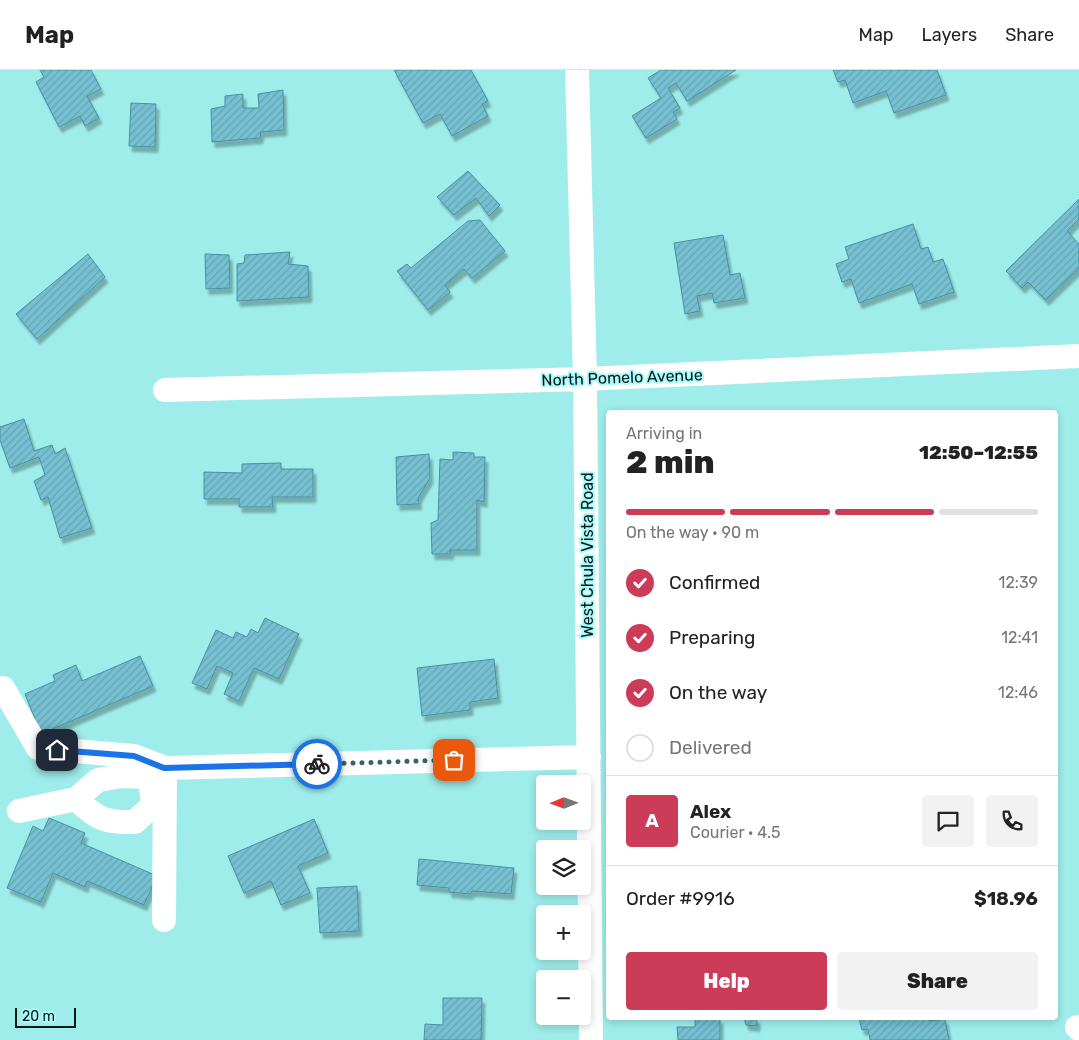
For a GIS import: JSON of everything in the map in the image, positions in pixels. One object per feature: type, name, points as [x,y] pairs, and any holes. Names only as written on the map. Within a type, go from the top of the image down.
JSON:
[{"type":"street","name":"West Chula Vista Road","points":[[577,70],[585,379],[591,1040]]},
{"type":"street","name":"North Pomelo Avenue","points":[[165,390],[585,379],[1079,356]]},
{"type":"street","points":[[3,688],[38,748],[134,756],[157,772]]},
{"type":"street","points":[[19,811],[76,798],[98,780],[157,772],[588,757]]},
{"type":"street","points":[[76,798],[93,816],[116,823],[135,822],[153,805],[157,772]]},
{"type":"street","points":[[157,772],[164,920]]},
{"type":"building","points":[[40,70],[91,70],[101,89],[87,96],[99,118],[85,126],[80,116],[59,127],[36,82],[44,77]]},
{"type":"building","points":[[394,70],[471,70],[488,101],[482,104],[488,116],[452,136],[440,114],[423,123]]},
{"type":"building","points":[[661,70],[736,70],[687,101],[676,83],[668,88],[680,108],[673,112],[677,119],[646,138],[632,116],[661,98],[648,78]]},
{"type":"building","points":[[833,70],[937,70],[946,95],[894,113],[886,91],[853,103],[845,80],[838,82]]},
{"type":"building","points":[[283,90],[284,130],[261,132],[260,138],[212,142],[211,109],[225,106],[225,96],[243,94],[243,108],[259,108],[258,94]]},
{"type":"building","points":[[131,103],[156,104],[155,147],[129,146]]},
{"type":"building","points":[[468,171],[500,205],[489,216],[476,198],[454,215],[437,197]]},
{"type":"building","points":[[1079,199],[1079,219],[1067,231],[1079,244],[1079,268],[1046,300],[1028,282],[1022,288],[1006,271]]},
{"type":"building","points":[[480,220],[505,251],[472,278],[464,269],[445,285],[450,292],[428,310],[397,271],[407,264],[411,268],[468,221]]},
{"type":"building","points":[[913,224],[921,249],[928,247],[933,262],[943,259],[954,292],[919,304],[912,284],[859,303],[851,279],[842,282],[836,264],[849,259],[845,247]]},
{"type":"building","points":[[723,235],[730,275],[740,273],[745,298],[714,303],[712,293],[697,296],[700,311],[685,314],[674,243]]},
{"type":"building","points":[[290,252],[288,264],[308,266],[309,297],[237,301],[237,264],[244,263],[245,255]]},
{"type":"building","points":[[88,254],[105,277],[37,339],[16,314]]},
{"type":"building","points":[[205,254],[229,255],[230,288],[206,289]]},
{"type":"building","points":[[24,419],[34,451],[52,445],[55,454],[65,448],[92,528],[60,538],[48,497],[41,500],[34,481],[45,475],[39,457],[10,468],[0,440],[0,427]]},
{"type":"building","points":[[453,452],[474,453],[474,457],[485,457],[484,502],[477,500],[477,550],[450,550],[451,554],[432,554],[431,523],[438,520],[440,459],[453,460]]},
{"type":"building","points":[[429,454],[430,478],[418,498],[419,504],[397,505],[396,457]]},
{"type":"building","points":[[281,463],[281,469],[313,469],[313,497],[272,497],[273,507],[239,507],[239,499],[204,499],[204,472],[242,473],[242,464]]},
{"type":"building","points":[[265,618],[299,634],[279,679],[254,668],[239,701],[224,694],[233,673],[217,666],[207,689],[192,683],[216,630],[233,638],[236,632],[247,637],[251,629],[258,633]]},
{"type":"building","points":[[140,656],[153,686],[41,734],[25,694],[55,681],[53,675],[76,665],[82,681]]},
{"type":"building","points":[[494,659],[498,698],[470,702],[470,710],[422,716],[417,668]]},
{"type":"building","points":[[49,818],[85,833],[81,843],[157,876],[144,905],[87,881],[85,887],[53,873],[41,902],[7,888],[33,826],[43,831]]},
{"type":"building","points":[[314,819],[328,853],[298,866],[310,893],[281,905],[271,881],[244,893],[228,856]]},
{"type":"building","points":[[419,859],[514,868],[511,894],[472,891],[470,894],[449,892],[449,888],[417,885]]},
{"type":"building","points":[[357,886],[359,931],[320,933],[317,888]]},
{"type":"building","points":[[443,998],[482,998],[481,1040],[424,1040],[425,1024],[443,1025]]},
{"type":"building","points":[[695,1020],[720,1020],[720,1040],[678,1040],[677,1027],[695,1027]]},
{"type":"building","points":[[745,1020],[757,1020],[757,1026],[746,1025]]},
{"type":"building","points":[[860,1020],[945,1020],[949,1040],[870,1040],[868,1029],[862,1030]]},
{"type":"way so far","points":[[317,764],[454,760]]},
{"type":"route","points":[[57,750],[134,756],[164,768],[317,764]]}]
